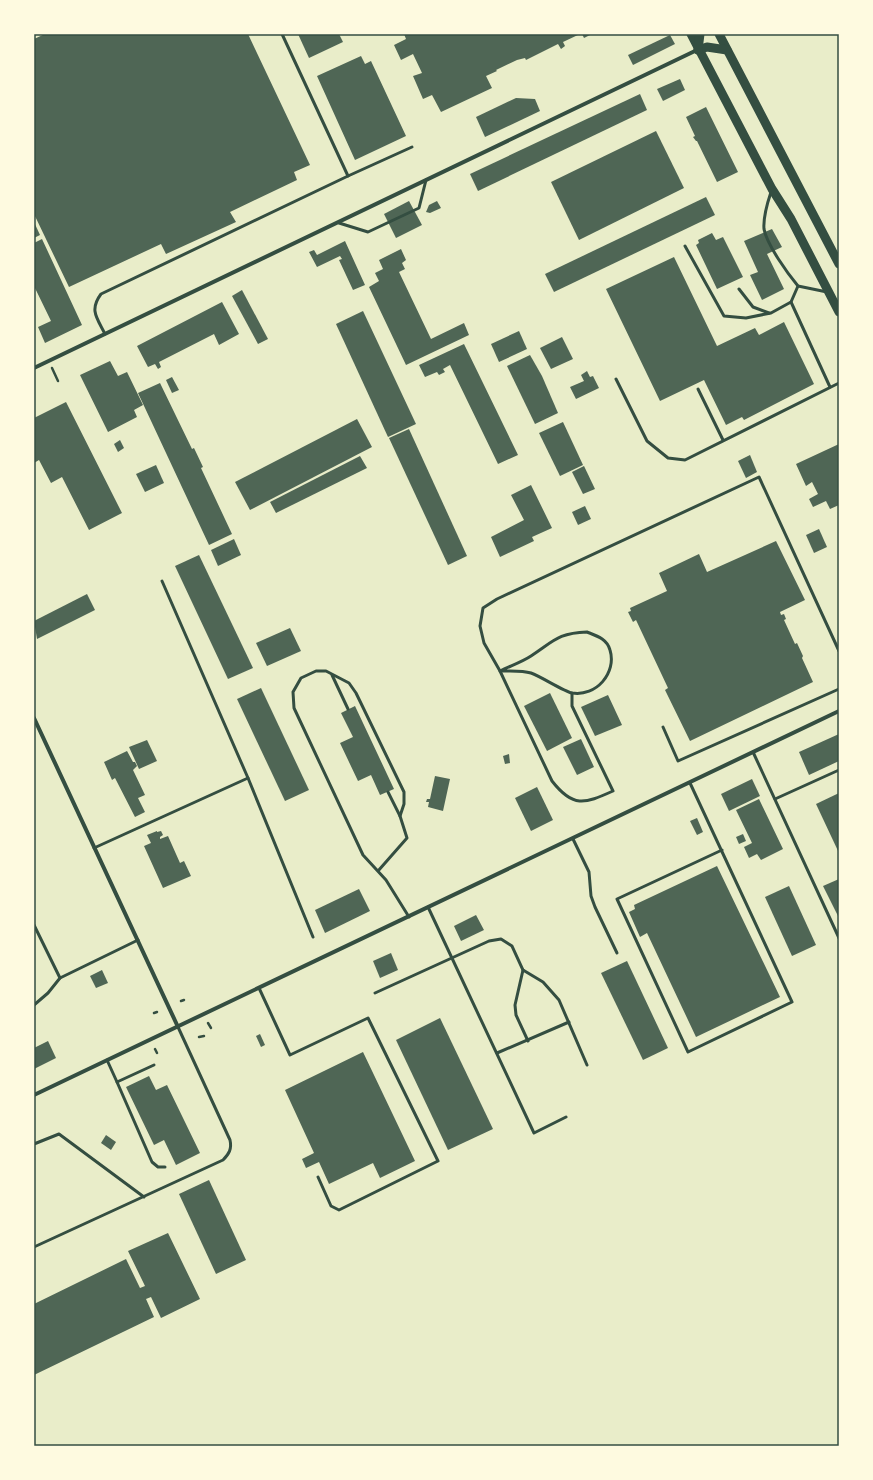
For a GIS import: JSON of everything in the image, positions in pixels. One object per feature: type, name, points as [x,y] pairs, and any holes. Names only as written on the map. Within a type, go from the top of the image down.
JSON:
[{"type":"main road","points":[[691,34],[698,50],[772,189],[791,219],[839,312]]},
{"type":"main road","points":[[698,50],[700,34]]},
{"type":"main road","points":[[719,34],[839,264]]},
{"type":"main road","points":[[698,50],[707,47],[727,50]]},
{"type":"street","points":[[34,368],[698,50]]},
{"type":"street","points":[[34,1095],[839,711]]},
{"type":"street","points":[[34,718],[178,1027]]},
{"type":"lane","points":[[282,34],[348,176]]},
{"type":"lane","points":[[105,334],[95,313],[95,302],[101,294],[412,147]]},
{"type":"lane","points":[[339,223],[368,232],[419,208],[426,180]]},
{"type":"lane","points":[[772,189],[766,208],[764,230],[781,265],[798,286],[830,293]]},
{"type":"lane","points":[[685,246],[724,316],[746,318],[771,313],[791,302],[798,286]]},
{"type":"lane","points":[[739,289],[753,307],[771,313]]},
{"type":"lane","points":[[791,302],[830,387]]},
{"type":"lane","points":[[616,379],[647,441],[668,458],[685,460],[839,383]]},
{"type":"lane","points":[[698,389],[723,440]]},
{"type":"lane","points":[[572,692],[572,706],[613,791],[592,801],[575,801],[562,794],[552,781],[500,671],[484,643],[480,626],[483,608],[497,598],[759,477],[839,651]]},
{"type":"lane","points":[[162,581],[248,778],[313,937]]},
{"type":"lane","points":[[587,632],[602,638],[610,650],[611,666],[605,682],[591,690],[572,692],[529,672],[500,671],[530,656],[551,641],[570,633],[587,632]]},
{"type":"lane","points":[[400,816],[404,804],[404,792],[356,693],[349,683],[326,672],[316,671],[301,678],[292,692],[294,708],[364,855],[386,880],[409,917]]},
{"type":"lane","points":[[332,674],[348,709]]},
{"type":"lane","points":[[663,727],[678,761],[839,688]]},
{"type":"lane","points":[[753,752],[839,938]]},
{"type":"lane","points":[[775,799],[839,770]]},
{"type":"lane","points":[[94,848],[248,778]]},
{"type":"lane","points":[[690,783],[722,850],[792,1002],[688,1052],[616,899],[722,850]]},
{"type":"lane","points":[[378,871],[407,838],[400,816],[388,792]]},
{"type":"lane","points":[[573,839],[589,872],[591,896],[595,907],[617,953]]},
{"type":"lane","points":[[428,907],[534,1133],[566,1117]]},
{"type":"lane","points":[[34,925],[60,978]]},
{"type":"lane","points":[[375,994],[489,941],[501,939],[512,946],[523,970],[543,982],[559,1000],[587,1065]]},
{"type":"lane","points":[[34,1005],[48,993],[60,978],[138,940]]},
{"type":"lane","points":[[523,970],[515,1005],[516,1015],[528,1041]]},
{"type":"lane","points":[[259,988],[290,1055],[368,1018],[438,1162],[339,1210],[334,1209],[331,1206],[318,1177]]},
{"type":"lane","points":[[497,1053],[528,1041],[569,1022]]},
{"type":"lane","points":[[34,1247],[223,1160],[228,1155],[231,1147],[178,1027]]},
{"type":"lane","points":[[107,1060],[152,1162],[158,1167],[165,1167]]},
{"type":"lane","points":[[117,1082],[154,1065]]},
{"type":"lane","points":[[34,1144],[59,1134],[144,1197]]},
{"type":"path","points":[[49,361],[58,380]]},
{"type":"path","points":[[208,1023],[211,1028]]},
{"type":"path","points":[[199,1037],[204,1036]]},
{"type":"building","points":[[45,34],[248,34],[310,165],[294,172],[297,180],[230,212],[236,222],[166,254],[161,244],[69,287],[34,214],[34,39]]},
{"type":"building","points":[[298,34],[339,34],[343,42],[309,58]]},
{"type":"building","points":[[404,34],[580,34],[563,42],[565,46],[561,49],[558,44],[526,60],[525,58],[517,60],[496,70],[497,71],[486,76],[492,88],[441,112],[432,95],[423,99],[413,76],[422,73],[413,54],[401,60],[394,45],[406,39]]},
{"type":"building","points":[[582,34],[592,34],[584,38]]},
{"type":"building","points":[[670,35],[675,44],[633,65],[628,55]]},
{"type":"building","points":[[361,56],[365,64],[371,61],[406,136],[355,160],[317,76]]},
{"type":"building","points":[[680,79],[685,90],[663,101],[657,89]]},
{"type":"building","points":[[640,94],[647,110],[478,191],[470,174]]},
{"type":"building","points":[[516,98],[535,99],[540,111],[485,137],[476,117]]},
{"type":"building","points":[[706,107],[738,172],[717,182],[697,141],[693,137],[695,136],[686,117]]},
{"type":"building","points":[[656,131],[684,188],[579,240],[551,182]]},
{"type":"building","points":[[706,197],[715,215],[554,292],[545,274]]},
{"type":"building","points":[[409,201],[422,225],[396,238],[384,214]]},
{"type":"building","points":[[437,201],[441,208],[430,213],[426,212],[429,205]]},
{"type":"building","points":[[34,222],[40,235],[34,238]]},
{"type":"building","points":[[772,229],[782,247],[767,254],[784,289],[762,300],[750,275],[758,272],[744,241]]},
{"type":"building","points":[[712,233],[716,240],[723,237],[743,277],[717,289],[696,245],[699,243],[698,240]]},
{"type":"building","points":[[42,239],[82,325],[45,343],[38,327],[51,321],[34,286],[34,243]]},
{"type":"building","points":[[345,241],[365,285],[353,290],[339,260],[342,259],[340,256],[317,267],[309,252],[314,250],[317,255]]},
{"type":"building","points":[[401,249],[406,260],[402,263],[405,269],[399,272],[431,339],[464,323],[469,335],[406,365],[369,287],[379,281],[375,273],[383,269],[379,260]]},
{"type":"building","points":[[674,257],[717,346],[755,328],[759,335],[784,322],[814,384],[744,420],[742,417],[726,425],[704,380],[660,401],[606,289]]},
{"type":"building","points":[[242,290],[268,339],[258,344],[232,296]]},
{"type":"building","points":[[222,302],[239,334],[219,345],[214,334],[159,362],[161,367],[158,369],[155,364],[148,367],[137,346]]},
{"type":"building","points":[[363,311],[416,424],[388,437],[336,324]]},
{"type":"building","points":[[519,331],[527,349],[499,362],[491,344]]},
{"type":"building","points":[[562,337],[573,359],[551,369],[540,348]]},
{"type":"building","points":[[464,344],[518,455],[498,464],[450,365],[443,369],[445,372],[439,375],[437,372],[425,377],[419,365]]},
{"type":"building","points":[[530,355],[542,376],[558,413],[535,424],[507,366]]},
{"type":"building","points":[[110,361],[118,376],[127,372],[143,405],[134,410],[137,417],[108,432],[80,375]]},
{"type":"building","points":[[587,371],[590,377],[593,376],[599,388],[576,399],[570,387],[584,381],[581,375]]},
{"type":"building","points":[[172,377],[179,390],[172,393],[166,380]]},
{"type":"building","points":[[160,383],[192,449],[194,448],[203,467],[201,468],[232,534],[209,545],[138,393]]},
{"type":"building","points":[[66,402],[122,513],[89,530],[62,477],[51,483],[39,460],[34,463],[34,418]]},
{"type":"building","points":[[357,419],[372,447],[250,510],[235,482]]},
{"type":"building","points":[[563,422],[583,465],[560,476],[539,433]]},
{"type":"building","points":[[409,429],[467,556],[448,565],[389,438]]},
{"type":"building","points":[[120,440],[124,448],[118,452],[114,444]]},
{"type":"building","points":[[839,444],[839,505],[830,509],[826,501],[813,507],[809,499],[818,494],[812,482],[806,486],[796,464]]},
{"type":"building","points":[[750,455],[757,472],[746,478],[738,461]]},
{"type":"building","points":[[360,456],[367,468],[276,513],[270,502]]},
{"type":"building","points":[[156,465],[164,483],[145,492],[136,474]]},
{"type":"building","points":[[584,466],[595,489],[583,494],[572,472]]},
{"type":"building","points":[[531,485],[552,528],[532,537],[534,541],[500,557],[491,537],[524,520],[511,495]]},
{"type":"building","points":[[585,506],[591,519],[578,525],[572,512]]},
{"type":"building","points":[[819,529],[827,547],[814,553],[806,535]]},
{"type":"building","points":[[234,539],[241,555],[218,566],[211,550]]},
{"type":"building","points":[[776,541],[805,600],[780,612],[781,615],[784,614],[786,619],[784,620],[795,644],[797,643],[813,682],[690,741],[665,690],[668,688],[636,620],[633,622],[628,612],[631,611],[630,608],[667,591],[659,573],[699,554],[707,572]]},
{"type":"building","points":[[199,555],[253,668],[228,679],[175,566]]},
{"type":"building","points":[[87,594],[95,610],[37,639],[34,621]]},
{"type":"building","points":[[290,628],[301,651],[267,666],[256,643]]},
{"type":"building","points":[[261,688],[309,790],[285,801],[237,699]]},
{"type":"building","points":[[550,693],[572,738],[547,751],[524,706]]},
{"type":"building","points":[[608,695],[622,725],[595,736],[581,707]]},
{"type":"building","points":[[355,706],[394,789],[380,795],[371,775],[358,781],[340,743],[353,737],[341,713]]},
{"type":"building","points":[[839,734],[839,761],[809,775],[799,752]]},
{"type":"building","points":[[581,739],[594,767],[577,775],[563,747]]},
{"type":"building","points":[[147,740],[157,761],[139,769],[129,747]]},
{"type":"building","points":[[127,751],[137,766],[133,770],[145,795],[138,798],[145,812],[135,817],[115,778],[112,780],[104,762]]},
{"type":"building","points":[[509,754],[510,763],[505,764],[503,756]]},
{"type":"building","points":[[435,776],[450,779],[443,811],[428,807],[429,802],[426,802],[427,799],[430,799]]},
{"type":"building","points":[[752,779],[760,796],[729,811],[721,794]]},
{"type":"building","points":[[537,787],[553,820],[531,831],[515,798]]},
{"type":"building","points":[[839,793],[839,853],[816,804]]},
{"type":"building","points":[[759,799],[783,849],[761,860],[757,854],[749,858],[744,847],[752,843],[736,810]]},
{"type":"building","points":[[697,818],[703,832],[697,835],[690,821]]},
{"type":"building","points":[[161,831],[163,835],[160,839],[168,836],[180,863],[184,861],[191,876],[163,888],[144,846],[151,843],[147,835]]},
{"type":"building","points":[[743,834],[746,841],[739,844],[736,837]]},
{"type":"building","points":[[717,866],[780,997],[696,1037],[647,933],[640,937],[629,912],[635,909],[634,905]]},
{"type":"building","points":[[839,879],[839,918],[823,886]]},
{"type":"building","points":[[789,886],[816,945],[792,956],[765,897]]},
{"type":"building","points":[[359,889],[370,911],[325,933],[315,910]]},
{"type":"building","points":[[476,915],[484,930],[461,941],[454,926]]},
{"type":"building","points":[[391,953],[398,970],[380,978],[373,961]]},
{"type":"building","points":[[627,961],[668,1048],[643,1060],[601,973]]},
{"type":"building","points":[[102,970],[108,983],[96,988],[90,976]]},
{"type":"building","points":[[440,1018],[493,1129],[448,1150],[396,1040]]},
{"type":"building","points":[[260,1034],[265,1045],[261,1047],[256,1036]]},
{"type":"building","points":[[48,1041],[56,1058],[34,1069],[34,1048]]},
{"type":"building","points":[[363,1052],[415,1161],[380,1178],[373,1163],[329,1184],[319,1162],[306,1168],[302,1159],[314,1153],[285,1090]]},
{"type":"building","points":[[149,1076],[156,1090],[167,1085],[200,1153],[176,1165],[164,1140],[154,1145],[126,1087]]},
{"type":"building","points":[[106,1135],[116,1142],[111,1150],[101,1143]]},
{"type":"building","points":[[209,1180],[246,1260],[216,1274],[179,1194]]},
{"type":"building","points":[[168,1233],[200,1299],[161,1318],[151,1297],[146,1299],[154,1317],[34,1375],[34,1304],[126,1259],[140,1288],[145,1286],[128,1251]]}]
